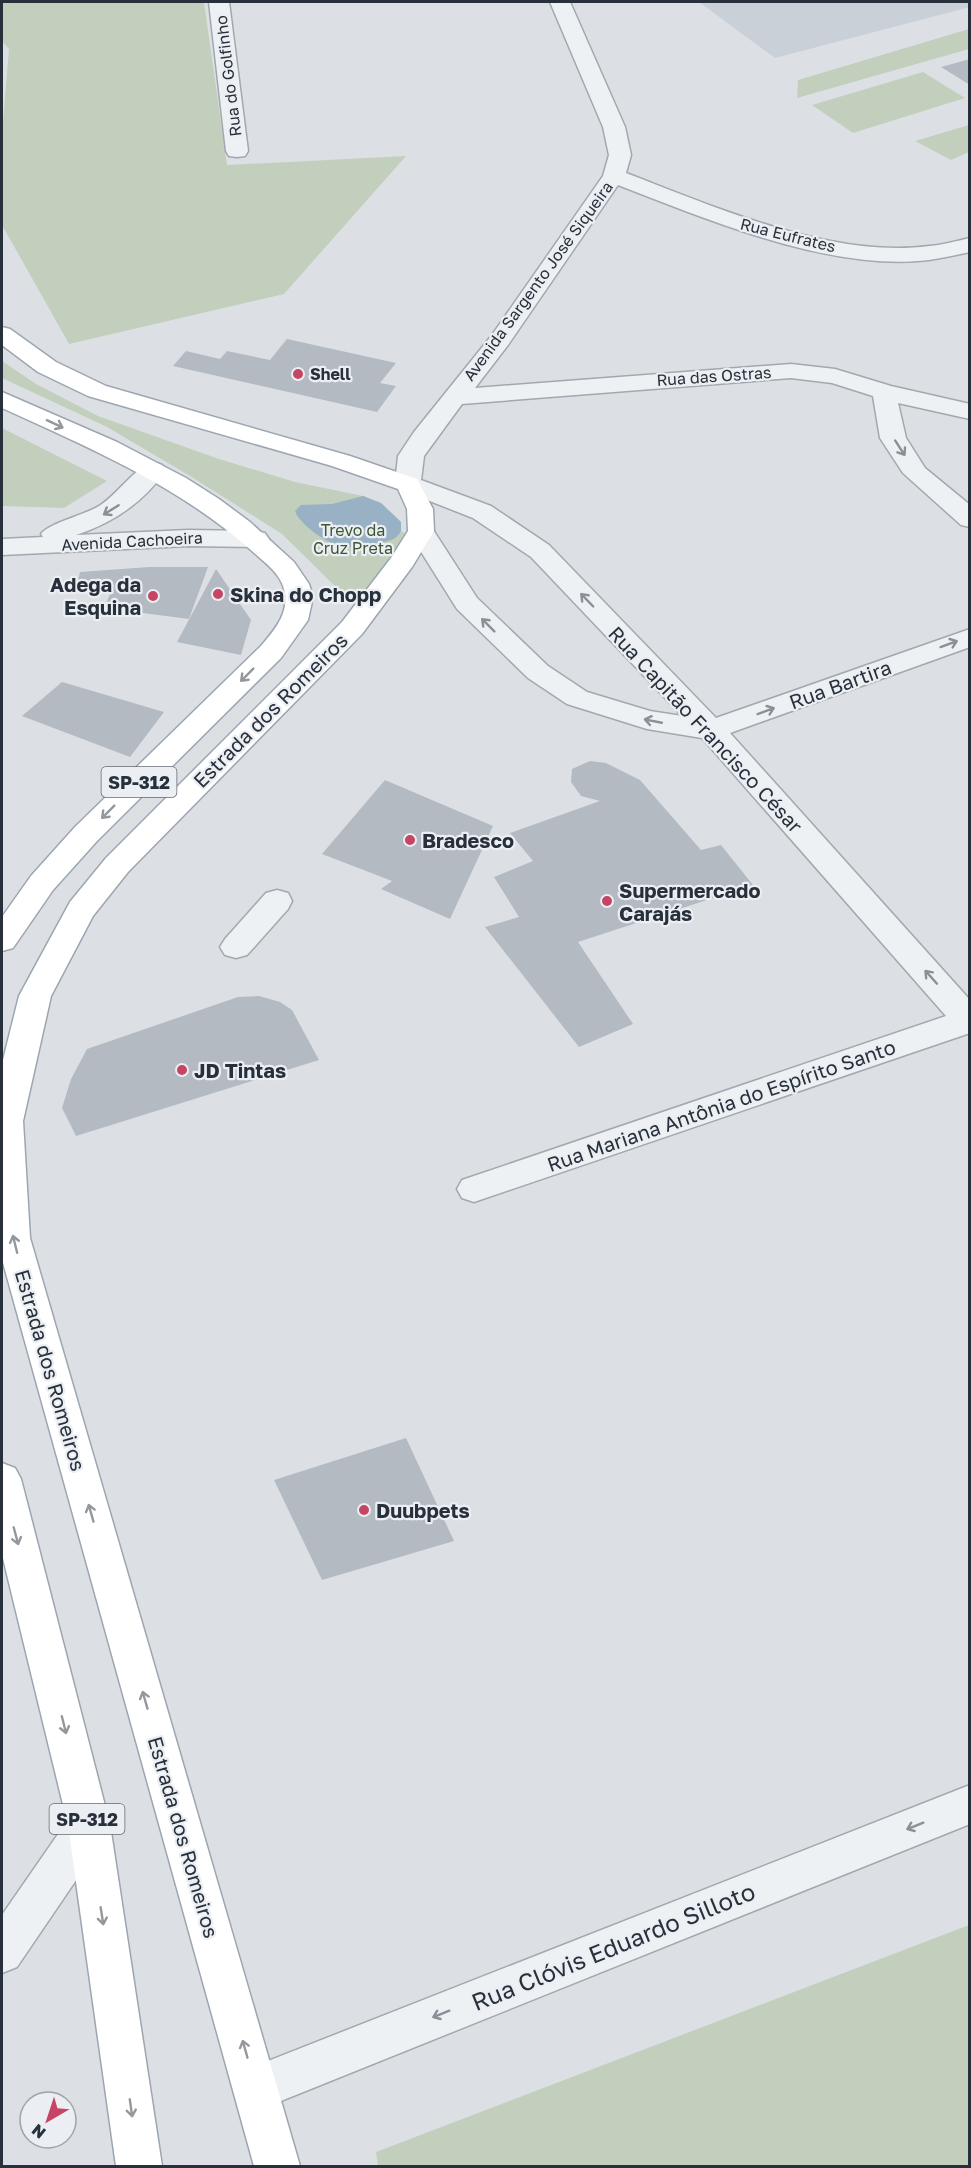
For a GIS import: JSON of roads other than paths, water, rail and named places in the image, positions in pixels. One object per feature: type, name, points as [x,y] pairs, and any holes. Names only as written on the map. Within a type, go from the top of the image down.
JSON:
[{"type":"main road","points":[[2,334],[47,367],[98,391],[341,461],[408,484],[420,509],[421,531]]},
{"type":"main road","name":"Estrada dos Romeiros","points":[[2,399],[153,470],[234,521],[291,574],[300,595],[298,615],[271,652],[86,834],[42,884],[2,940]]},
{"type":"main road","name":"Estrada dos Romeiros","points":[[276,2166],[256,2088],[13,1238],[6,1121],[35,996],[81,910],[117,865],[352,628],[403,561],[421,531]]},
{"type":"main road","name":"SP-312","points":[[2,1479],[89,1826],[139,2166]]},
{"type":"street","name":"Rua do Golfinho","points":[[219,2],[237,151]]},
{"type":"street","name":"Avenida Sargento José Siqueira","points":[[408,484],[411,456],[500,340],[614,176],[620,155],[614,127],[560,2]]},
{"type":"street","name":"Rua Eufrates","points":[[614,176],[724,218],[804,242],[866,252],[923,254],[969,245]]},
{"type":"street","name":"Rua das Ostras","points":[[454,397],[791,371],[835,376],[884,392],[969,412]]},
{"type":"street","points":[[884,392],[893,438],[916,473],[969,519]]},
{"type":"street","name":"Avenida Cachoeira","points":[[5,547],[82,526],[112,511],[131,496],[153,470]]},
{"type":"street","name":"Rua Capitão Francisco César","points":[[408,484],[482,512],[540,551],[711,730],[969,1020]]},
{"type":"street","points":[[421,531],[467,603],[538,672],[577,698],[647,720],[711,730]]},
{"type":"street","name":"Avenida Cachoeira","points":[[5,547],[188,538],[255,539]]},
{"type":"street","name":"Rua Bartira","points":[[711,730],[969,637]]},
{"type":"street","points":[[236,947],[277,902]]},
{"type":"street","name":"Rua Mariana Antônia do Espírito Santo","points":[[474,1190],[969,1020]]},
{"type":"street","name":"Rua Clóvis Eduardo Silloto","points":[[256,2088],[969,1804]]},
{"type":"street","points":[[2,1952],[89,1826]]},
{"type":"water","points":[[363,496],[381,503],[401,522],[401,531],[396,537],[370,545],[343,547],[315,533],[302,522],[295,511],[301,505],[332,504]]},
{"type":"place","name":"Shell","points":[[298,374]]},
{"type":"place","name":"Skina do Chopp","points":[[218,594]]},
{"type":"place","name":"Adega da Esquina","points":[[153,596]]},
{"type":"place","name":"Bradesco","points":[[410,840]]},
{"type":"place","name":"Supermercado Carajás","points":[[607,901]]},
{"type":"place","name":"JD Tintas","points":[[182,1070]]},
{"type":"place","name":"Duubpets","points":[[364,1510]]},
{"type":"park label","name":"Trevo da Cruz Preta","points":[[353,539]]}]
